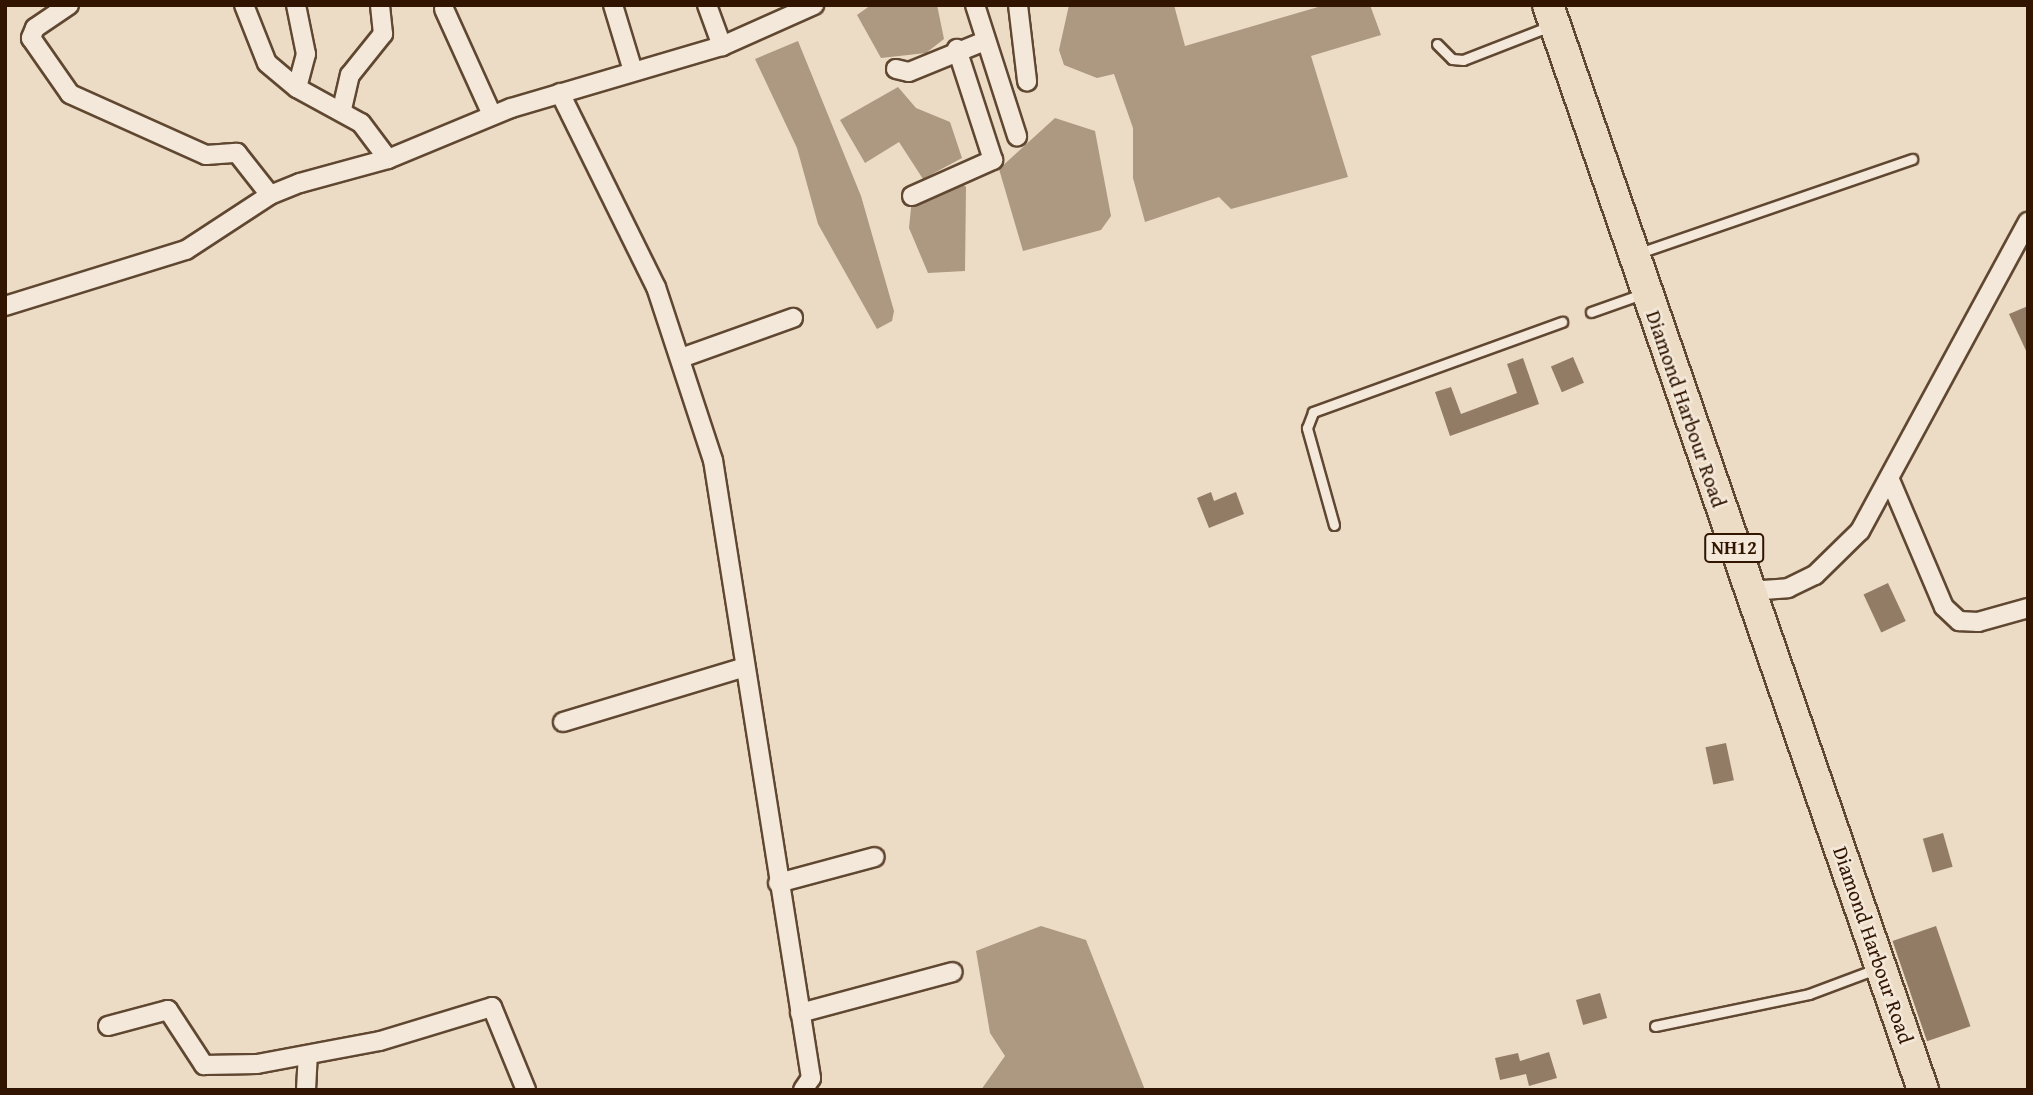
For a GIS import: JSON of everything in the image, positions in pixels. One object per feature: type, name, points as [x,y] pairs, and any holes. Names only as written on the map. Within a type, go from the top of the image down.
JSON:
[{"type":"highway","name":"Diamond Harbour Road","points":[[1551,15],[1923,1090]]},
{"type":"street","points":[[69,5],[35,28],[31,38],[70,94],[206,155],[237,153],[270,195]]},
{"type":"street","points":[[244,5],[267,63],[297,88],[342,110],[361,123],[388,159]]},
{"type":"street","points":[[296,5],[306,54],[297,88]]},
{"type":"street","points":[[342,110],[350,75],[383,34],[380,5]]},
{"type":"street","points":[[613,5],[633,72]]},
{"type":"street","points":[[707,5],[722,46]]},
{"type":"street","points":[[5,306],[186,250],[270,195],[388,159],[492,114],[722,46],[814,5]]},
{"type":"street","points":[[975,5],[1017,136]]},
{"type":"street","points":[[1018,5],[1027,81]]},
{"type":"street","points":[[444,9],[492,114]]},
{"type":"street","points":[[896,69],[909,72],[957,49],[985,41]]},
{"type":"street","points":[[912,196],[993,160],[957,49]]},
{"type":"street","points":[[560,93],[656,287],[713,460],[742,668],[811,1078],[803,1090]]},
{"type":"street","points":[[1749,591],[1788,588],[1836,559],[1860,531],[2028,222]]},
{"type":"street","points":[[681,358],[793,318]]},
{"type":"street","points":[[1890,480],[1944,607],[1959,621],[1978,622],[2028,608]]},
{"type":"street","points":[[563,722],[742,668]]},
{"type":"street","points":[[778,883],[875,857]]},
{"type":"street","points":[[800,1013],[953,972]]},
{"type":"street","points":[[107,1026],[168,1010],[204,1065],[308,1056],[492,1007],[526,1090]]},
{"type":"street","points":[[306,1090],[308,1056]]},
{"type":"lane","points":[[1437,44],[1452,59],[1463,60],[1551,15]]},
{"type":"lane","points":[[1634,255],[1912,159]]},
{"type":"lane","points":[[1591,312],[1647,292]]},
{"type":"lane","points":[[1334,525],[1307,429],[1313,412],[1562,322]]},
{"type":"lane","points":[[1655,1026],[1809,994],[1880,967]]},
{"type":"shaded area","points":[[871,5],[937,5],[944,39],[926,53],[881,58],[857,15]]},
{"type":"shaded area","points":[[1069,5],[1174,5],[1185,46],[1325,5],[1370,5],[1381,35],[1311,56],[1348,177],[1231,209],[1219,197],[1145,222],[1133,178],[1133,128],[1114,74],[1097,78],[1064,65],[1059,50]]},
{"type":"shaded area","points":[[798,41],[861,196],[894,311],[892,321],[877,329],[818,224],[797,148],[755,59]]},
{"type":"shaded area","points":[[898,87],[916,108],[950,122],[962,158],[923,179],[899,142],[865,163],[840,120]]},
{"type":"shaded area","points":[[1055,118],[1095,131],[1111,216],[1101,230],[1023,251],[999,169]]},
{"type":"shaded area","points":[[955,177],[966,187],[965,271],[928,273],[909,228],[912,198]]},
{"type":"shaded area","points":[[1041,926],[1086,940],[1145,1090],[981,1090],[1005,1056],[990,1033],[976,951]]},
{"type":"building","points":[[2028,306],[2028,355],[2009,314]]},
{"type":"building","points":[[1573,357],[1584,383],[1562,392],[1551,366]]},
{"type":"building","points":[[1523,358],[1539,404],[1450,436],[1435,392],[1451,387],[1461,414],[1517,393],[1507,364]]},
{"type":"building","points":[[1211,492],[1214,501],[1236,492],[1244,514],[1209,528],[1197,498]]},
{"type":"building","points":[[1888,583],[1906,621],[1881,632],[1864,594]]},
{"type":"building","points":[[1726,743],[1734,780],[1713,785],[1705,747]]},
{"type":"building","points":[[1943,833],[1953,867],[1932,872],[1923,839]]},
{"type":"building","points":[[1936,926],[1971,1026],[1927,1041],[1893,941]]},
{"type":"building","points":[[1600,993],[1607,1018],[1583,1025],[1576,1000]]},
{"type":"building","points":[[1549,1052],[1557,1078],[1529,1086],[1526,1074],[1500,1080],[1495,1058],[1518,1053],[1520,1061]]}]
